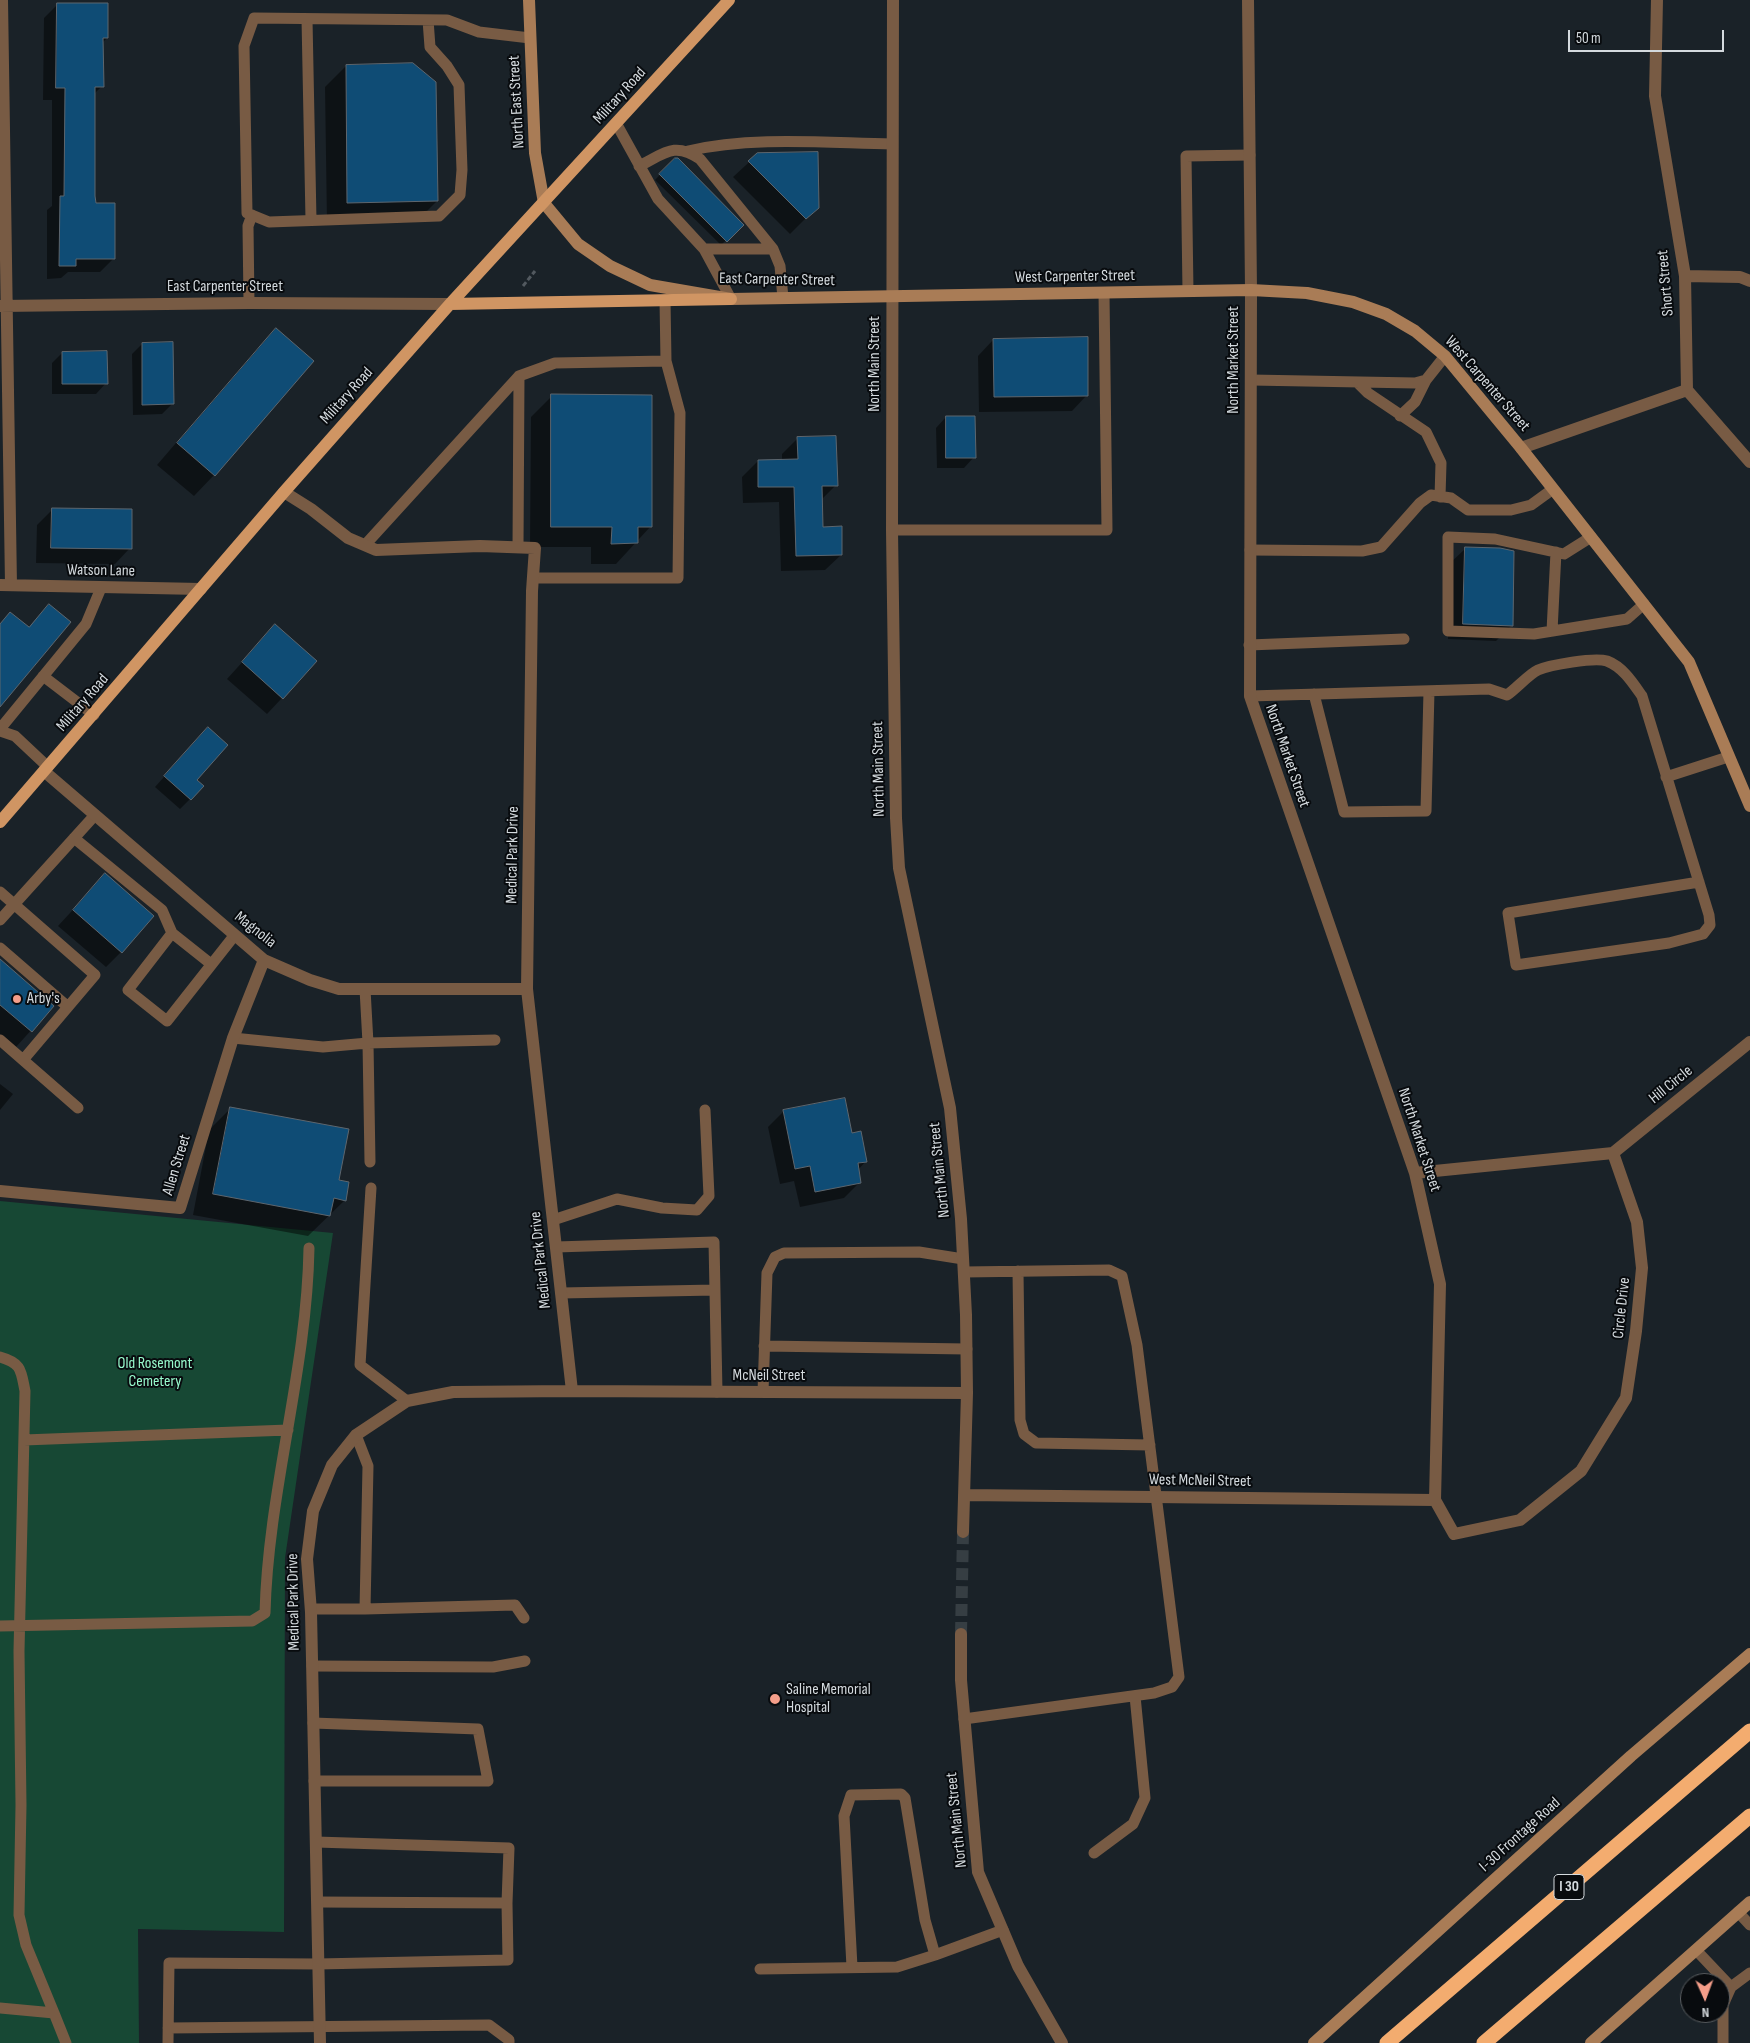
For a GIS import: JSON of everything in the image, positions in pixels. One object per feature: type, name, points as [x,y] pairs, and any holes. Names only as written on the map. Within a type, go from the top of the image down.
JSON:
[{"type":"highway","name":"I 30","points":[[1387,2043],[1750,1731]]},
{"type":"highway","points":[[1484,2043],[1750,1816]]},
{"type":"main road","name":"North East Street","points":[[530,0],[535,153],[544,202]]},
{"type":"main road","name":"Military Road","points":[[2,815],[47,769],[284,492],[450,304],[730,0]]},
{"type":"main road","name":"East Carpenter Street","points":[[544,202],[578,244],[610,266],[650,285],[731,299],[892,296]]},
{"type":"main road","name":"West Carpenter Street","points":[[892,296],[1251,290],[1307,293],[1353,302],[1386,314],[1415,331],[1445,356],[1521,448],[1689,662],[1750,806]]},
{"type":"main road","points":[[450,304],[731,299]]},
{"type":"main road","name":"I-30 Frontage Road","points":[[1314,2043],[1632,1756],[1750,1654]]},
{"type":"main road","points":[[1592,2043],[1750,1902]]},
{"type":"street","points":[[2,0],[5,585]]},
{"type":"street","name":"North Main Street","points":[[893,0],[892,530],[896,818],[899,868],[950,1108],[961,1219],[967,1393],[963,1532]]},
{"type":"street","name":"North Market Street","points":[[1248,0],[1251,290],[1250,696],[1415,1173],[1440,1284],[1435,1500]]},
{"type":"street","name":"Short Street","points":[[1657,0],[1655,96],[1685,276],[1687,390]]},
{"type":"street","points":[[1685,276],[1740,277],[1750,281]]},
{"type":"street","name":"East Carpenter Street","points":[[3,306],[249,303],[450,304]]},
{"type":"street","points":[[1521,448],[1687,390],[1750,462]]},
{"type":"street","name":"Medical Park Drive","points":[[284,492],[311,509],[348,538],[376,550],[480,546],[535,548],[527,989],[572,1391],[453,1392],[407,1401],[356,1435],[332,1466],[313,1511],[307,1559],[311,1609],[320,2043]]},
{"type":"street","name":"Watson Lane","points":[[5,585],[201,589]]},
{"type":"street","name":"Magnolia","points":[[47,769],[95,815],[264,960],[310,980],[340,989],[527,989]]},
{"type":"street","name":"Allen Street","points":[[0,1191],[180,1208],[233,1038],[264,960]]},
{"type":"street","name":"Hill Circle","points":[[1613,1153],[1750,1042]]},
{"type":"street","points":[[1415,1173],[1613,1153]]},
{"type":"street","name":"Circle Drive","points":[[1435,1500],[1454,1534],[1520,1520],[1581,1471],[1626,1398],[1636,1331],[1642,1268],[1637,1222],[1613,1153]]},
{"type":"street","name":"McNeil Street","points":[[572,1391],[967,1393]]},
{"type":"street","name":"West McNeil Street","points":[[964,1495],[1435,1500]]},
{"type":"street","name":"North Main Street","points":[[961,1634],[961,1680],[978,1872],[1018,1966],[1062,2043]]},
{"type":"lane","points":[[428,20],[430,47],[447,66],[459,85],[462,170],[460,195],[440,216],[269,222],[247,213],[244,46],[254,18],[447,20],[479,32],[530,38]]},
{"type":"lane","points":[[307,19],[311,220]]},
{"type":"lane","points":[[616,123],[658,199],[704,249],[731,299]]},
{"type":"lane","points":[[639,166],[675,149],[688,151],[724,144],[892,144]]},
{"type":"lane","points":[[688,151],[700,160],[773,249],[780,266],[783,298]]},
{"type":"lane","points":[[1188,291],[1186,156],[1250,155]]},
{"type":"lane","points":[[249,303],[248,226],[252,215]]},
{"type":"lane","points":[[704,249],[773,249]]},
{"type":"lane","points":[[892,530],[1107,530],[1104,293]]},
{"type":"lane","points":[[533,578],[678,578],[680,413],[666,362],[665,300]]},
{"type":"lane","points":[[1400,416],[1415,402],[1426,380],[1445,356]]},
{"type":"lane","points":[[365,545],[519,376],[555,363],[666,362]]},
{"type":"lane","points":[[518,547],[519,376]]},
{"type":"lane","points":[[1251,380],[1415,383],[1426,380]]},
{"type":"lane","points":[[1357,382],[1368,393],[1426,432],[1441,463],[1440,497]]},
{"type":"lane","points":[[1250,550],[1362,551],[1381,548],[1420,503],[1431,495],[1451,498],[1468,510],[1511,510],[1531,505],[1553,489]]},
{"type":"lane","points":[[1591,537],[1564,554],[1494,539],[1448,538],[1448,631],[1534,634],[1628,619],[1644,604]]},
{"type":"lane","points":[[1552,631],[1556,552]]},
{"type":"lane","points":[[47,769],[15,736],[0,730],[86,624],[101,588]]},
{"type":"lane","points":[[1249,645],[1404,639]]},
{"type":"lane","points":[[1250,696],[1489,689],[1508,695],[1536,671],[1566,662],[1605,660],[1618,667],[1631,679],[1642,696],[1666,777],[1699,882],[1709,915],[1710,925],[1703,934],[1669,943],[1516,965],[1508,913],[1699,882]]},
{"type":"lane","points":[[43,676],[94,715]]},
{"type":"lane","points":[[1314,694],[1344,812],[1426,811],[1429,691]]},
{"type":"lane","points":[[1666,777],[1728,757]]},
{"type":"lane","points":[[0,920],[95,815]]},
{"type":"lane","points":[[74,838],[162,910],[172,933],[211,964]]},
{"type":"lane","points":[[0,892],[95,975],[23,1060]]},
{"type":"lane","points":[[172,933],[128,990],[167,1021],[234,936]]},
{"type":"lane","points":[[0,948],[68,1007]]},
{"type":"lane","points":[[365,989],[370,1162]]},
{"type":"lane","points":[[233,1038],[322,1047],[368,1043],[495,1040]]},
{"type":"lane","points":[[0,1040],[78,1108]]},
{"type":"lane","points":[[553,1220],[617,1199],[662,1208],[697,1210],[709,1196],[705,1110]]},
{"type":"lane","points":[[371,1188],[360,1365],[407,1401]]},
{"type":"lane","points":[[556,1247],[714,1242],[717,1392]]},
{"type":"lane","points":[[0,1626],[252,1621],[264,1613],[268,1557],[288,1430],[308,1281],[309,1248]]},
{"type":"lane","points":[[763,1392],[767,1274],[775,1257],[784,1253],[919,1252],[964,1266],[1018,1271],[1110,1270],[1122,1276],[1137,1345],[1179,1677],[1172,1688],[1154,1693],[964,1719]]},
{"type":"lane","points":[[1018,1271],[1020,1420],[1024,1434],[1036,1443],[1150,1444]]},
{"type":"lane","points":[[561,1293],[715,1290]]},
{"type":"lane","points":[[764,1346],[966,1349]]},
{"type":"lane","points":[[0,1357],[13,1361],[22,1372],[25,1391],[20,1625],[21,1805],[18,1915],[26,1945],[66,2043]]},
{"type":"lane","points":[[24,1440],[288,1430]]},
{"type":"lane","points":[[356,1435],[368,1466],[365,1609]]},
{"type":"lane","points":[[311,1609],[515,1605],[524,1618]]},
{"type":"lane","points":[[312,1666],[493,1667],[525,1661]]},
{"type":"lane","points":[[1094,1854],[1133,1824],[1146,1798],[1135,1696]]},
{"type":"lane","points":[[313,1723],[478,1729],[488,1781],[314,1781]]},
{"type":"lane","points":[[852,1967],[844,1816],[851,1795],[901,1794],[905,1798],[925,1920],[935,1955]]},
{"type":"lane","points":[[168,2043],[169,1963],[318,1964],[508,1960],[507,1903],[509,1848],[316,1842]]},
{"type":"lane","points":[[317,1902],[507,1903]]},
{"type":"lane","points":[[1738,1912],[1750,1925]]},
{"type":"lane","points":[[760,1969],[897,1967],[1003,1930]]},
{"type":"lane","points":[[1696,1950],[1731,1988]]},
{"type":"lane","points":[[1723,2043],[1723,2005],[1731,1988],[1750,1973]]},
{"type":"lane","points":[[0,2008],[54,2013]]},
{"type":"lane","points":[[168,2028],[488,2025],[509,2040],[509,2043]]},
{"type":"path","points":[[523,286],[535,271]]},
{"type":"green space","name":"Old Rosemont Cemetery","points":[[0,1201],[333,1233],[285,1558],[284,1932],[138,1929],[139,2043],[0,2043]]},
{"type":"building","points":[[57,3],[108,3],[108,38],[103,38],[104,87],[95,87],[95,196],[96,203],[115,203],[115,259],[76,259],[76,266],[59,266],[60,196],[64,196],[65,88],[56,88]]},
{"type":"building","points":[[413,63],[436,82],[438,201],[347,203],[346,65]]},
{"type":"building","points":[[818,152],[819,208],[806,219],[748,161],[757,153]]},
{"type":"building","points":[[675,158],[678,158],[744,225],[727,242],[659,174]]},
{"type":"building","points":[[276,328],[314,361],[215,476],[177,443]]},
{"type":"building","points":[[1088,337],[1088,396],[994,397],[993,339]]},
{"type":"building","points":[[173,342],[174,404],[142,405],[142,343]]},
{"type":"building","points":[[107,351],[108,384],[62,384],[62,352]]},
{"type":"building","points":[[551,394],[652,395],[652,527],[638,527],[638,543],[611,544],[612,527],[551,527]]},
{"type":"building","points":[[946,416],[975,416],[976,458],[946,458]]},
{"type":"building","points":[[836,436],[838,486],[822,486],[823,527],[842,526],[842,555],[796,556],[794,487],[758,487],[758,460],[798,459],[797,437]]},
{"type":"building","points":[[52,508],[132,509],[132,549],[51,548]]},
{"type":"building","points":[[1465,547],[1500,548],[1514,551],[1513,626],[1463,624]]},
{"type":"building","points":[[49,604],[71,622],[0,707],[0,624],[10,612],[29,627]]},
{"type":"building","points":[[275,624],[317,661],[283,699],[242,662]]},
{"type":"building","points":[[208,727],[228,745],[197,780],[204,786],[191,800],[164,776]]},
{"type":"building","points":[[105,873],[154,916],[122,953],[73,910]]},
{"type":"building","points":[[0,959],[54,1006],[32,1032],[0,1005]]},
{"type":"building","points":[[845,1098],[852,1133],[861,1131],[867,1162],[858,1163],[861,1183],[815,1192],[810,1166],[795,1169],[783,1110]]},
{"type":"building","points":[[230,1107],[349,1129],[339,1180],[349,1182],[346,1201],[334,1198],[330,1216],[213,1194]]},
{"type":"tunnel","points":[[961,1634],[963,1532]]},
{"type":"place","name":"Arby's","points":[[17,999]]},
{"type":"place","name":"Saline Memorial Hospital","points":[[775,1699]]}]
